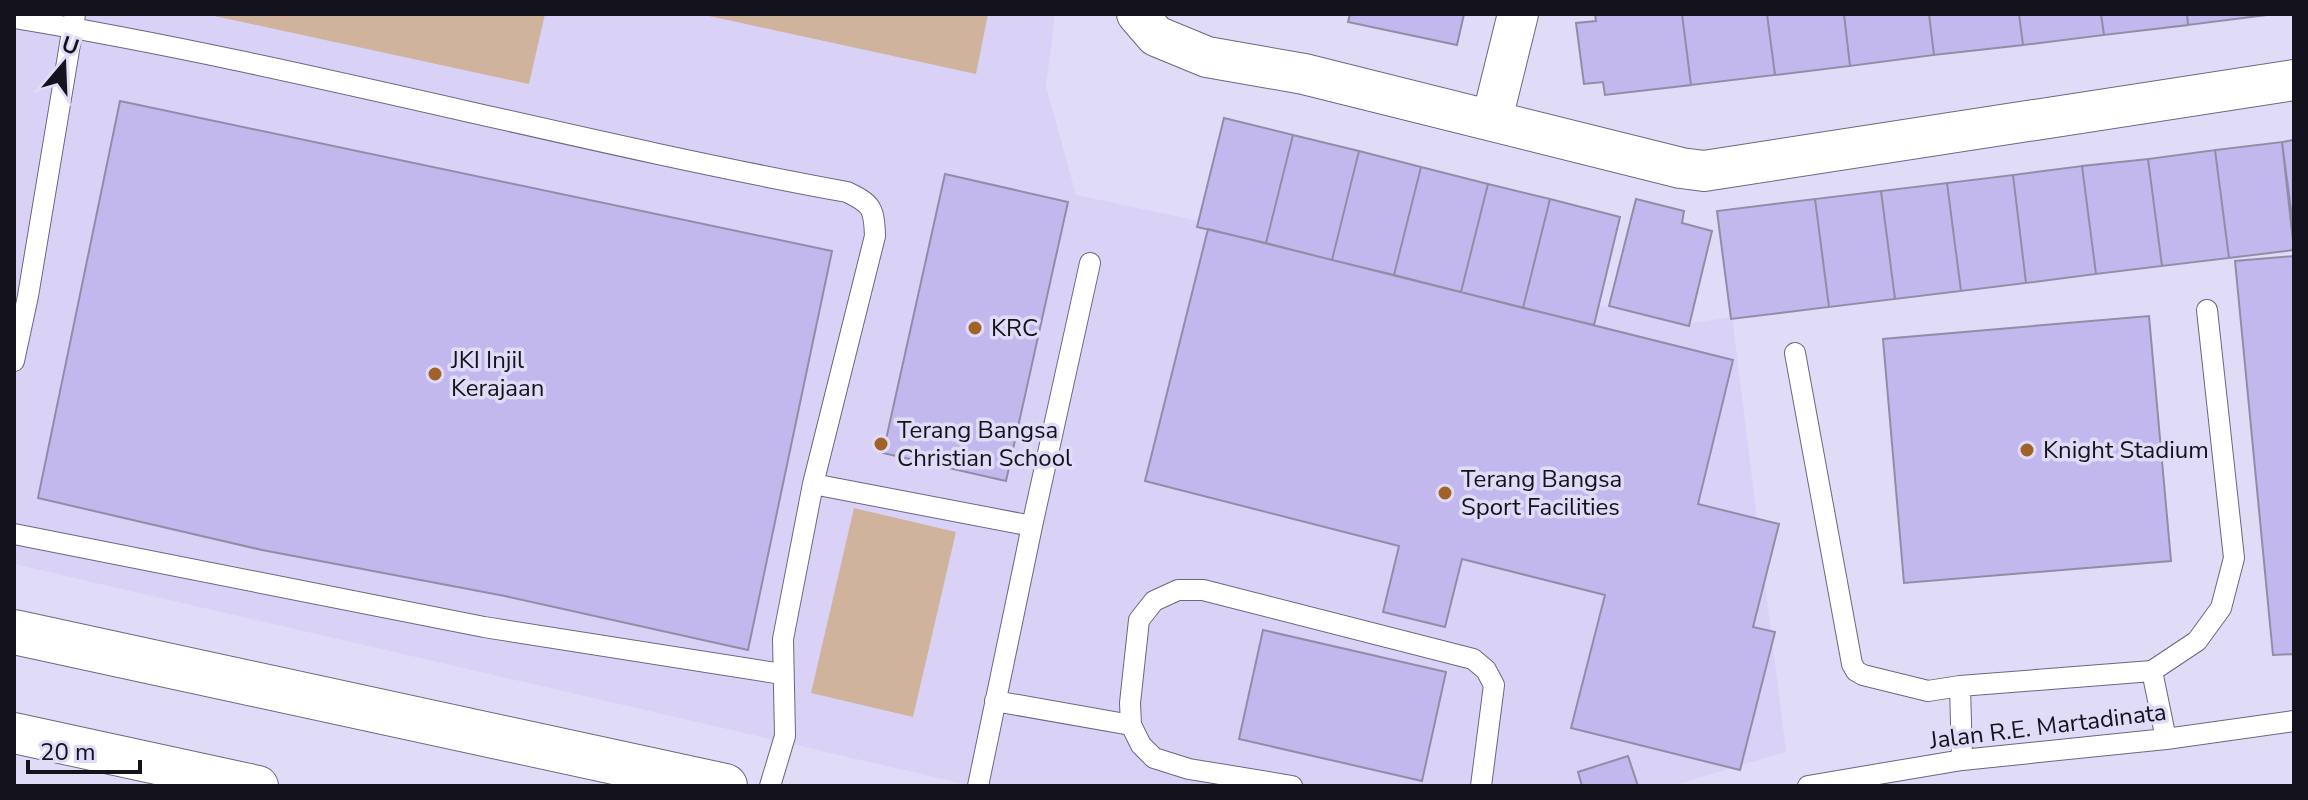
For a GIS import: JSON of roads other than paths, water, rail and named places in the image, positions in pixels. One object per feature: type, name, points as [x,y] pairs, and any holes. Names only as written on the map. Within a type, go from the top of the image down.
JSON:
[{"type":"street","points":[[1137,14],[1156,36],[1207,57],[1304,74],[1681,168],[1704,171],[2294,80]]},
{"type":"street","points":[[1492,119],[1518,14]]},
{"type":"street","points":[[14,632],[725,786]]},
{"type":"street","points":[[14,733],[258,786]]},
{"type":"lane","points":[[14,18],[74,21],[141,40],[705,166],[847,192],[862,199],[874,214],[875,236],[813,484],[783,639],[785,736],[770,786]]},
{"type":"lane","points":[[14,361],[21,295],[74,21]]},
{"type":"lane","points":[[978,786],[1090,263]]},
{"type":"lane","points":[[1795,353],[1852,664],[1856,671],[1928,691],[2152,671],[2197,641],[2221,608],[2234,558],[2207,310]]},
{"type":"lane","points":[[813,484],[1032,526]]},
{"type":"lane","points":[[14,534],[484,627],[782,674]]},
{"type":"lane","points":[[1292,786],[1189,769],[1154,758],[1141,745],[1131,725],[1130,703],[1139,620],[1154,601],[1178,590],[1203,590],[1473,659],[1486,670],[1494,685],[1481,786]]},
{"type":"lane","points":[[2152,671],[2166,739]]},
{"type":"lane","points":[[1960,686],[1962,760]]},
{"type":"lane","points":[[995,701],[1131,725]]},
{"type":"lane","name":"Jalan R.E. Martadinata","points":[[1808,786],[1962,760],[2166,739],[2294,721]]},
{"type":"place","name":"KRC","points":[[975,328]]},
{"type":"place","name":"JKI Injil Kerajaan","points":[[435,374]]},
{"type":"place","name":"Terang Bangsa Christian School","points":[[881,444]]},
{"type":"place","name":"Knight Stadium","points":[[2027,450]]},
{"type":"place","name":"Terang Bangsa Sport Facilities","points":[[1445,493]]}]
